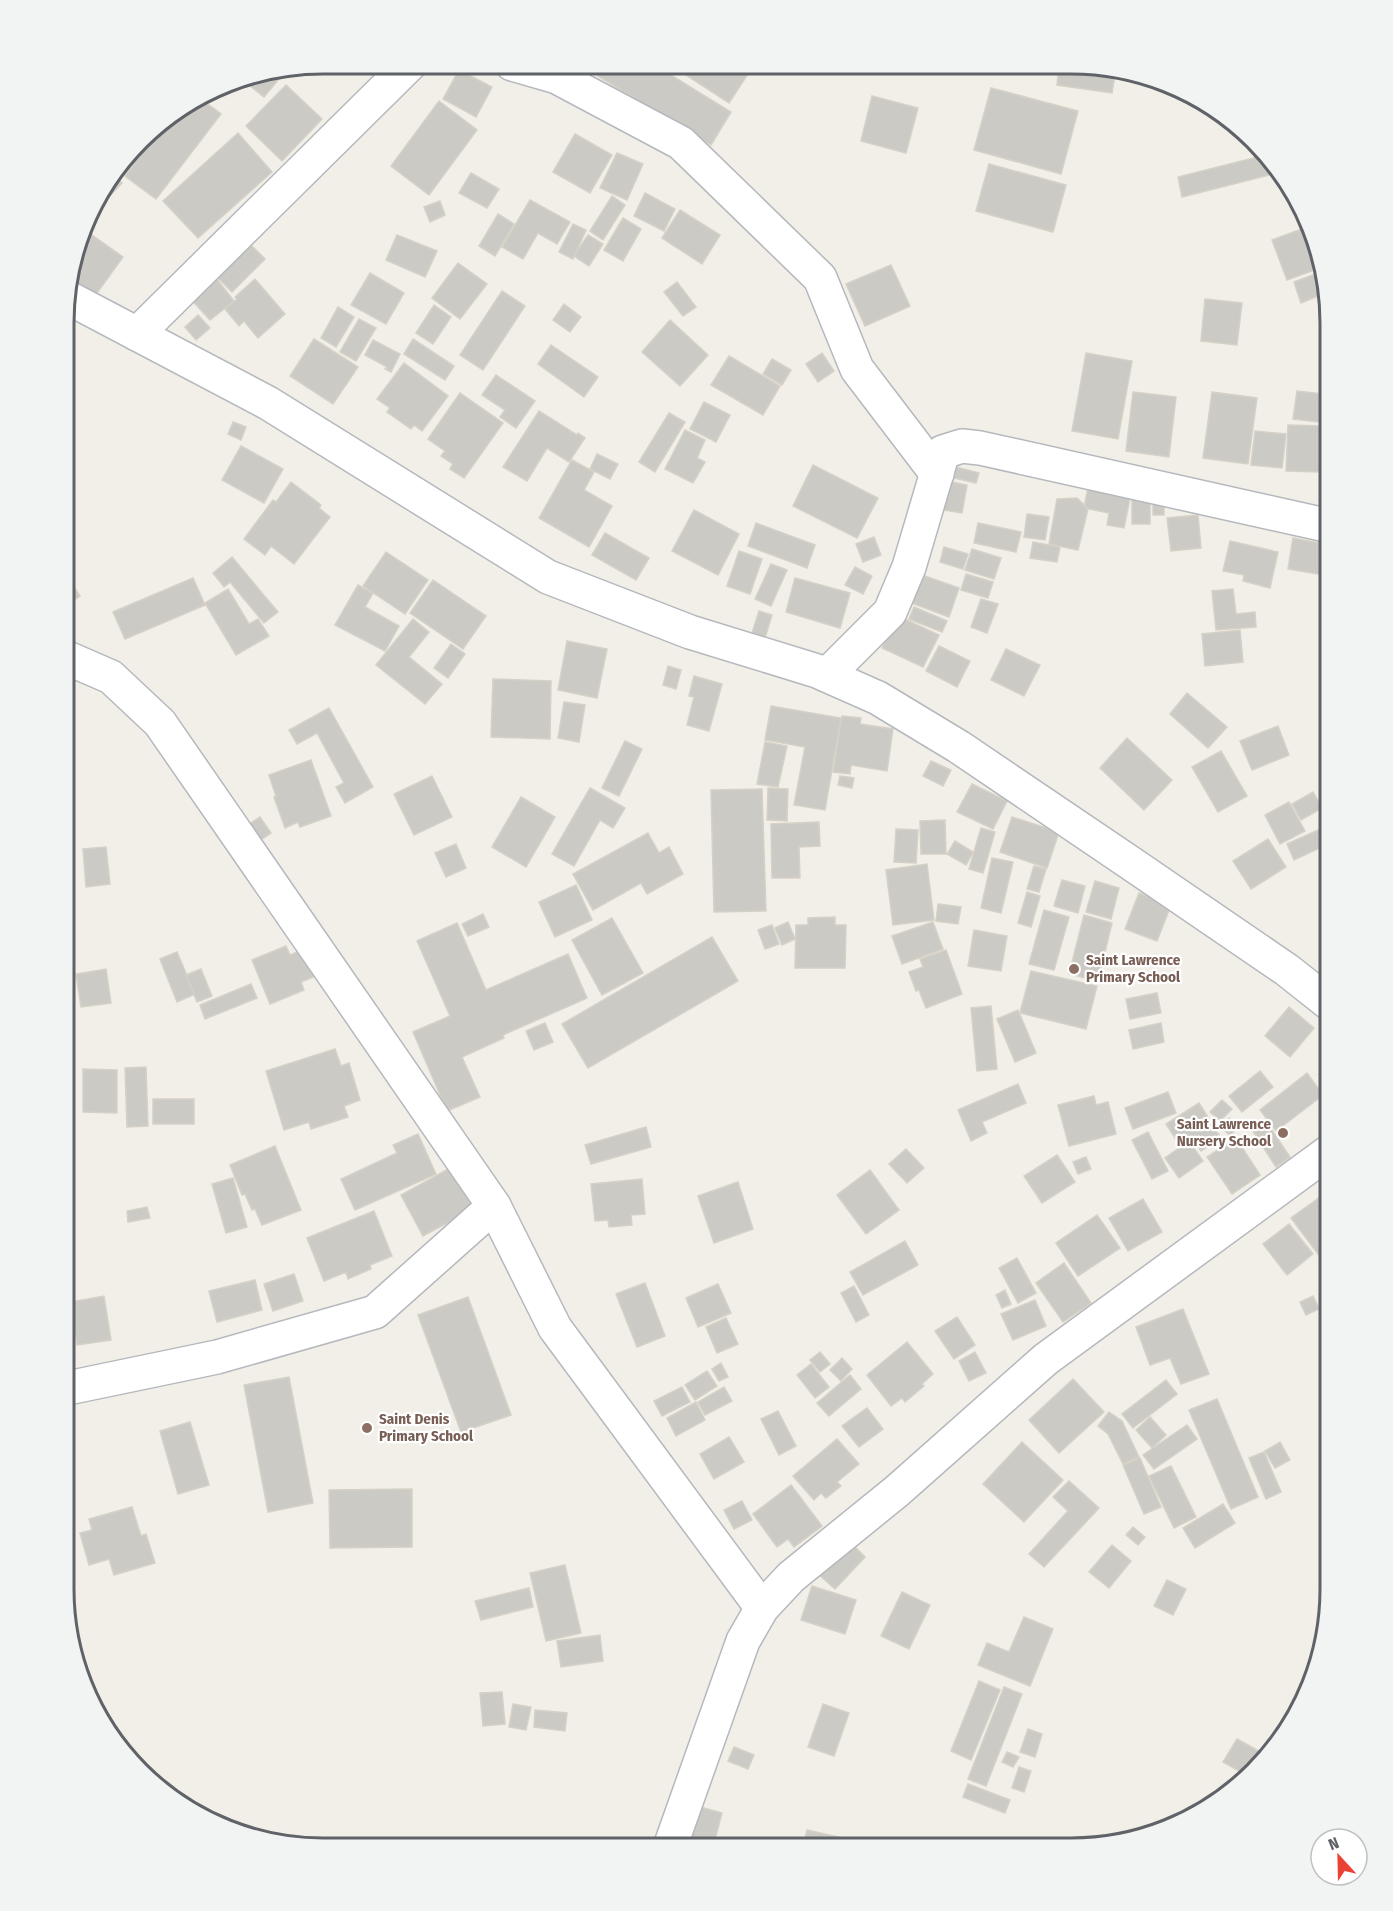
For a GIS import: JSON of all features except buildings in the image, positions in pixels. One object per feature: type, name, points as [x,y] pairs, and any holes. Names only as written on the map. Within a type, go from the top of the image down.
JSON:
[{"type":"street","points":[[137,334],[400,74]]},
{"type":"street","points":[[544,74],[557,78],[681,143],[820,278],[857,369],[937,474]]},
{"type":"street","points":[[75,301],[268,403],[548,577],[690,632],[827,675],[878,698],[959,747],[1287,970],[1320,996]]},
{"type":"street","points":[[827,675],[890,612],[909,567],[943,452],[962,446],[980,448],[1320,524]]},
{"type":"street","points":[[74,661],[111,677],[160,723],[494,1206],[555,1328],[762,1608]]},
{"type":"street","points":[[673,1838],[742,1641],[762,1608],[791,1577],[897,1491],[1046,1359],[1320,1158]]},
{"type":"street","points":[[74,1387],[217,1357],[375,1312],[494,1206]]},
{"type":"place","name":"Saint Lawrence Primary School","points":[[1074,969]]},
{"type":"place","name":"Saint Lawrence Nursery School","points":[[1283,1133]]},
{"type":"place","name":"Saint Denis Primary School","points":[[367,1428]]}]
